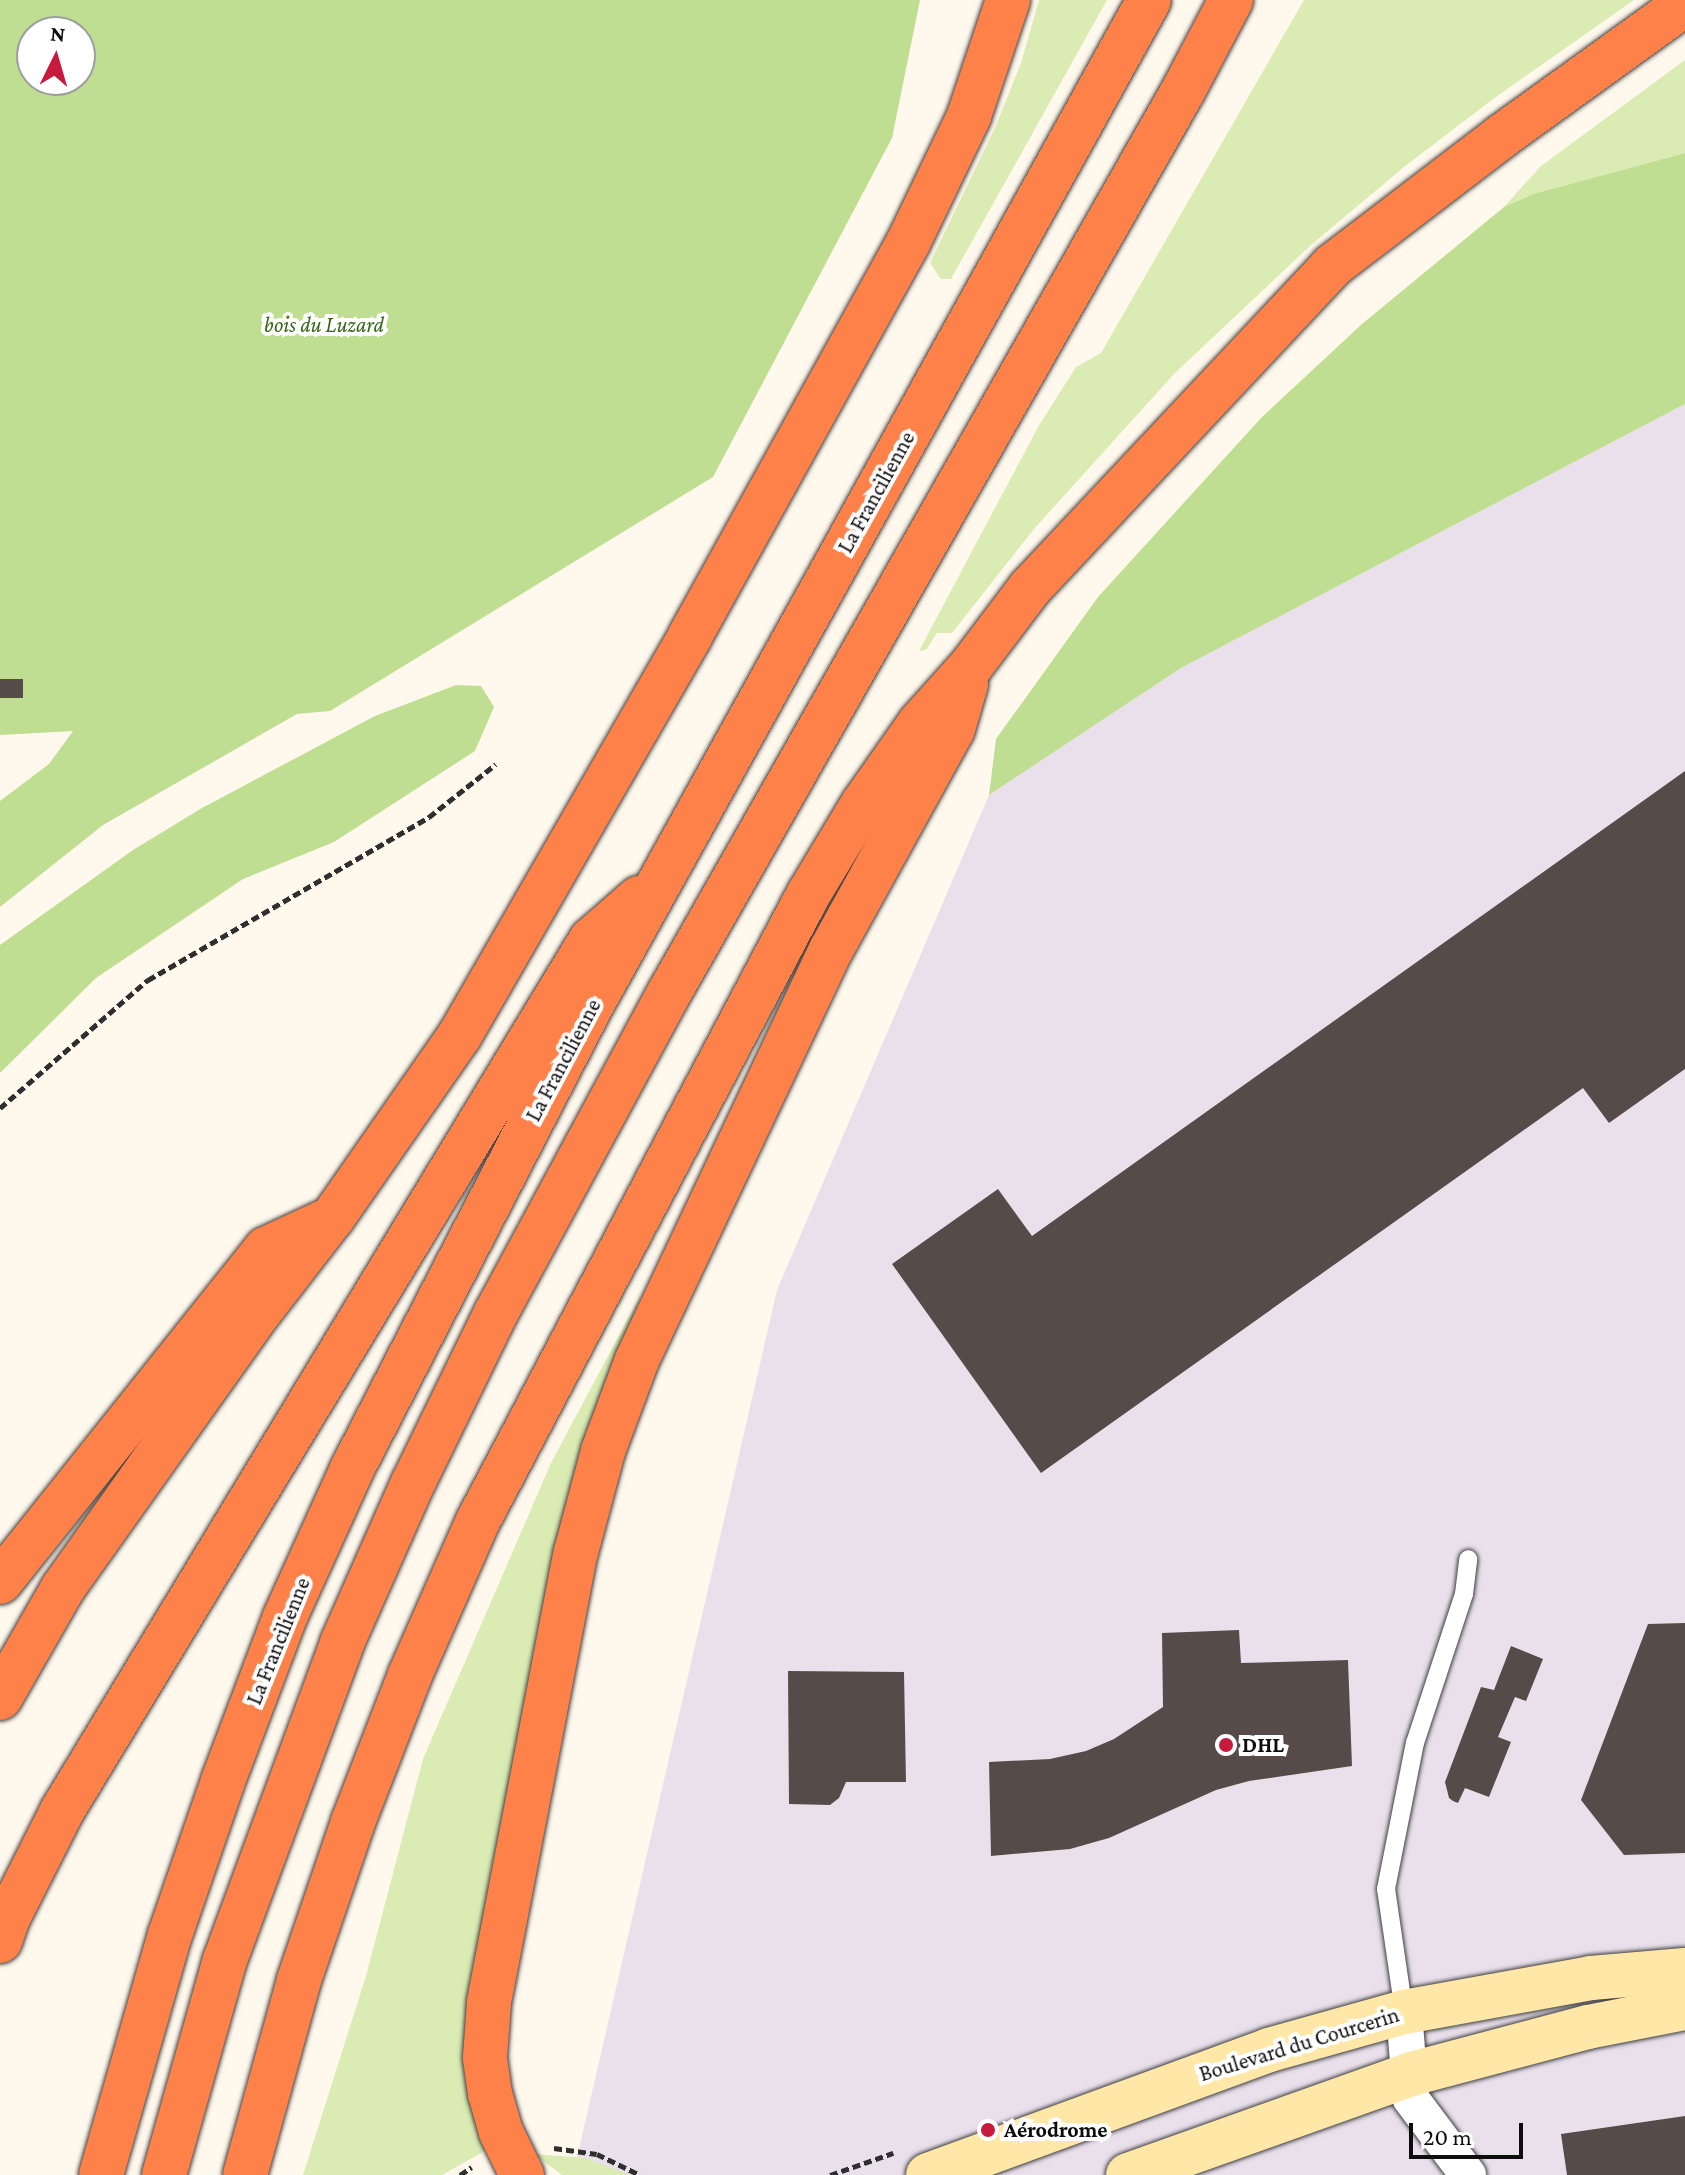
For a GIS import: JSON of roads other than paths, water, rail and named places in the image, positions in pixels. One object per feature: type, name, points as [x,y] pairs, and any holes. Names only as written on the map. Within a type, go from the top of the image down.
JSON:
[{"type":"highway","points":[[0,1698],[63,1588],[251,1323],[333,1217],[460,1035],[690,636],[908,243],[969,116],[1008,0]]},
{"type":"highway","name":"La Francilienne","points":[[101,2175],[170,1935],[223,1781],[285,1617],[352,1469],[441,1291],[662,878],[1149,0]]},
{"type":"highway","points":[[164,2175],[225,1960],[332,1670],[413,1483],[482,1341],[668,995],[1183,91],[1231,0]]},
{"type":"highway","points":[[1183,91],[1246,28],[1263,0]]},
{"type":"highway","points":[[245,2175],[299,1980],[353,1822],[410,1675],[478,1521],[808,895],[863,804],[920,723],[971,666],[1030,588],[1332,266],[1502,136],[1685,4]]},
{"type":"highway","points":[[522,2175],[501,2132],[490,2094],[485,2057],[489,2002],[576,1552],[603,1451],[637,1360],[831,950],[953,729],[971,666]]},
{"type":"highway","points":[[0,1941],[8,1918],[62,1811],[591,940],[662,878]]},
{"type":"highway","points":[[0,1582],[266,1249],[333,1217]]},
{"type":"main road","name":"Boulevard du Courcerin","points":[[928,2175],[1254,2055],[1404,2012],[1591,1978],[1685,1970]]},
{"type":"main road","points":[[1128,2175],[1411,2074],[1588,2027],[1685,2008]]},
{"type":"street","points":[[1404,2012],[1411,2099],[1468,2175]]},
{"type":"lane","points":[[1404,2012],[1386,1889],[1415,1743],[1464,1594],[1468,1559]]},
{"type":"place","name":"DHL","points":[[1226,1745]]},
{"type":"place","name":"Aérodrome","points":[[988,2130]]},
{"type":"park label","name":"bois du Luzard","points":[[324,325]]}]
